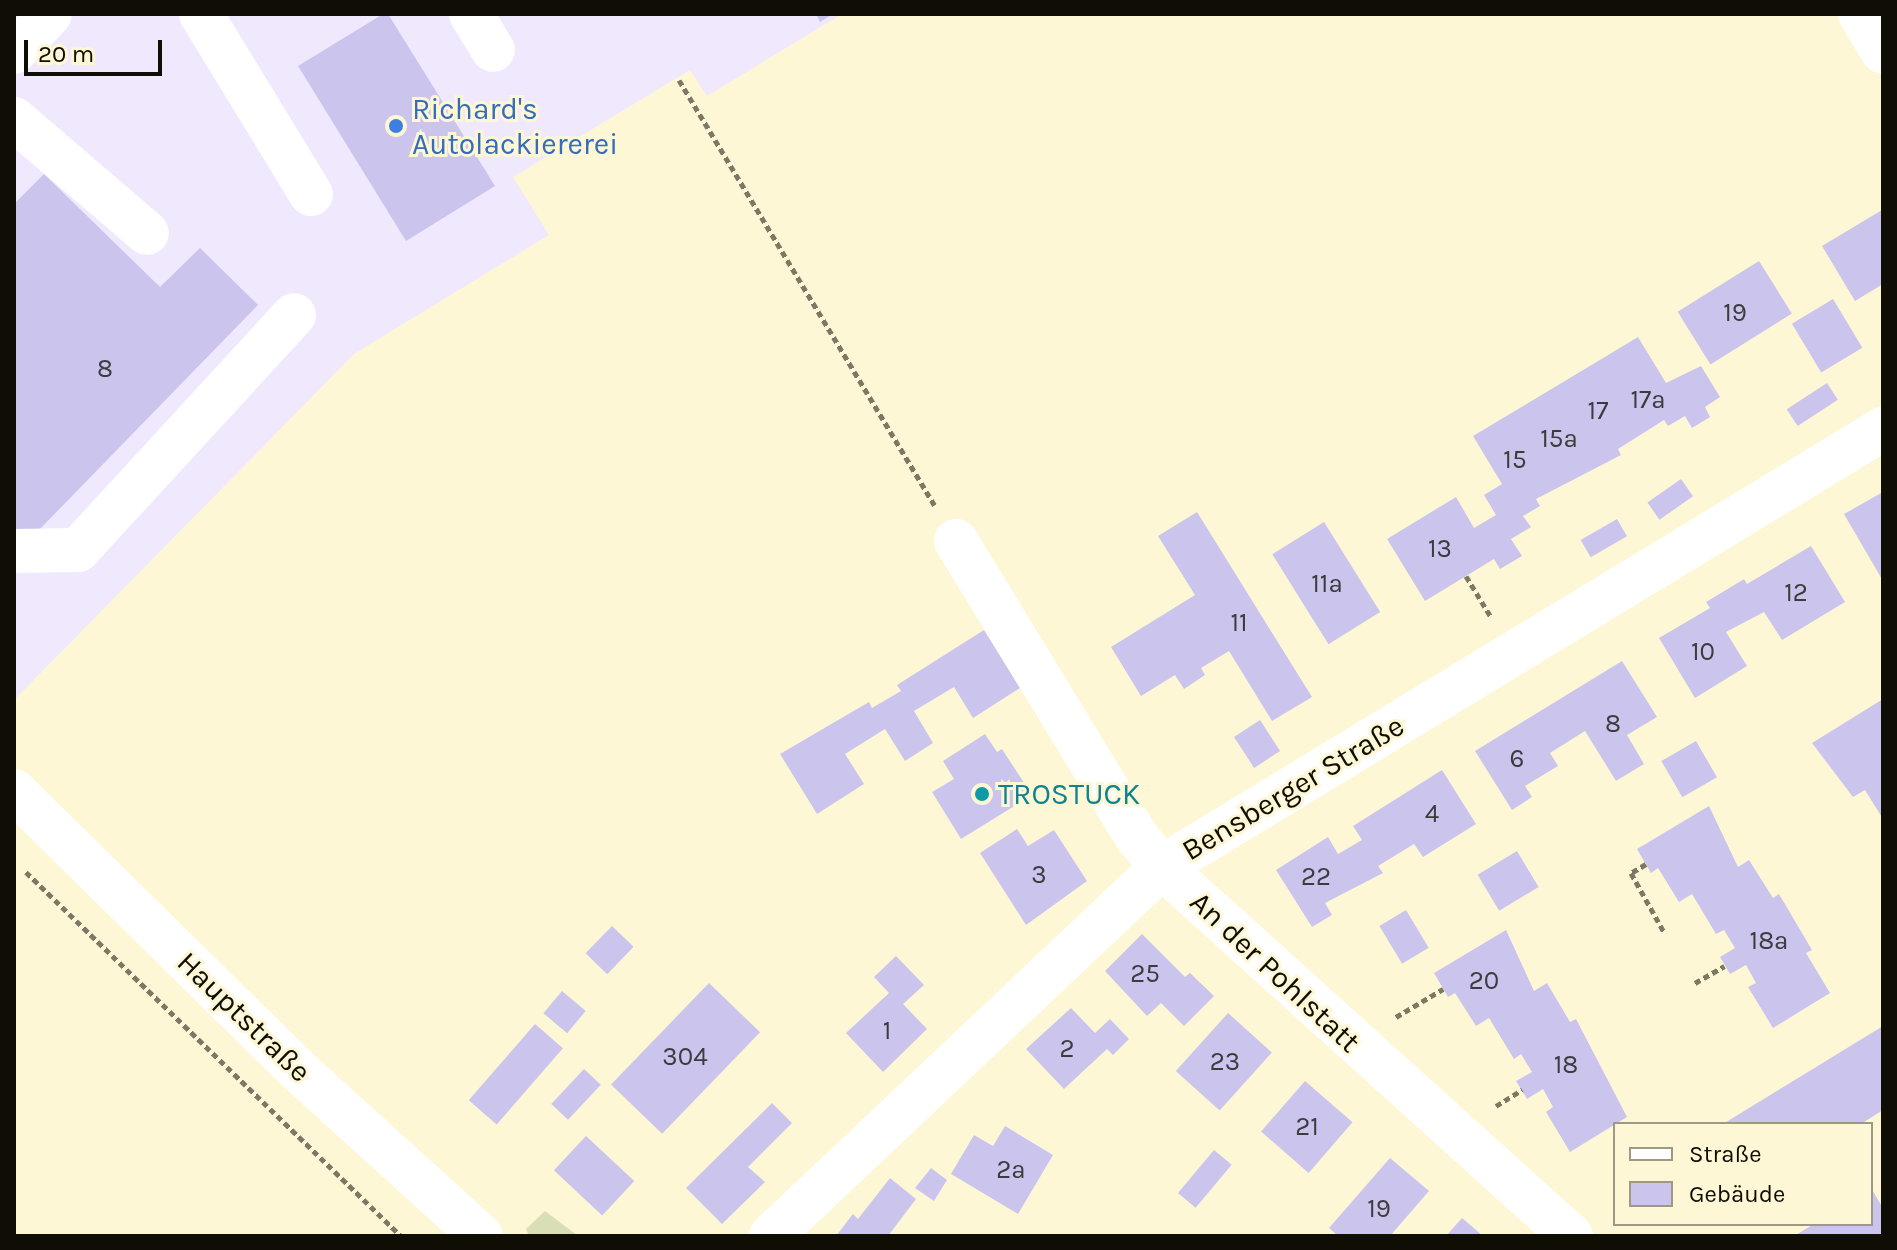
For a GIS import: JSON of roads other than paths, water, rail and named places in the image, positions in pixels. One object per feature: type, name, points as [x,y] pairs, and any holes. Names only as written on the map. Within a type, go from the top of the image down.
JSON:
[{"type":"street","points":[[14,52],[50,14]]},
{"type":"street","points":[[201,14],[311,194]]},
{"type":"street","points":[[1860,14],[1883,52]]},
{"type":"street","points":[[14,119],[147,233]]},
{"type":"street","points":[[14,551],[78,550],[294,315]]},
{"type":"street","name":"Bensberger Straße","points":[[771,1236],[1162,867],[1883,429]]},
{"type":"street","name":"An der Pohlstatt","points":[[956,541],[1137,837],[1162,867],[1571,1236]]},
{"type":"street","name":"Hauptstraße","points":[[14,791],[300,1072],[481,1236]]},
{"type":"place","name":"Richard's Autolackiererei","points":[[396,126]]},
{"type":"place","name":"TROSTUCK","points":[[982,794]]}]
